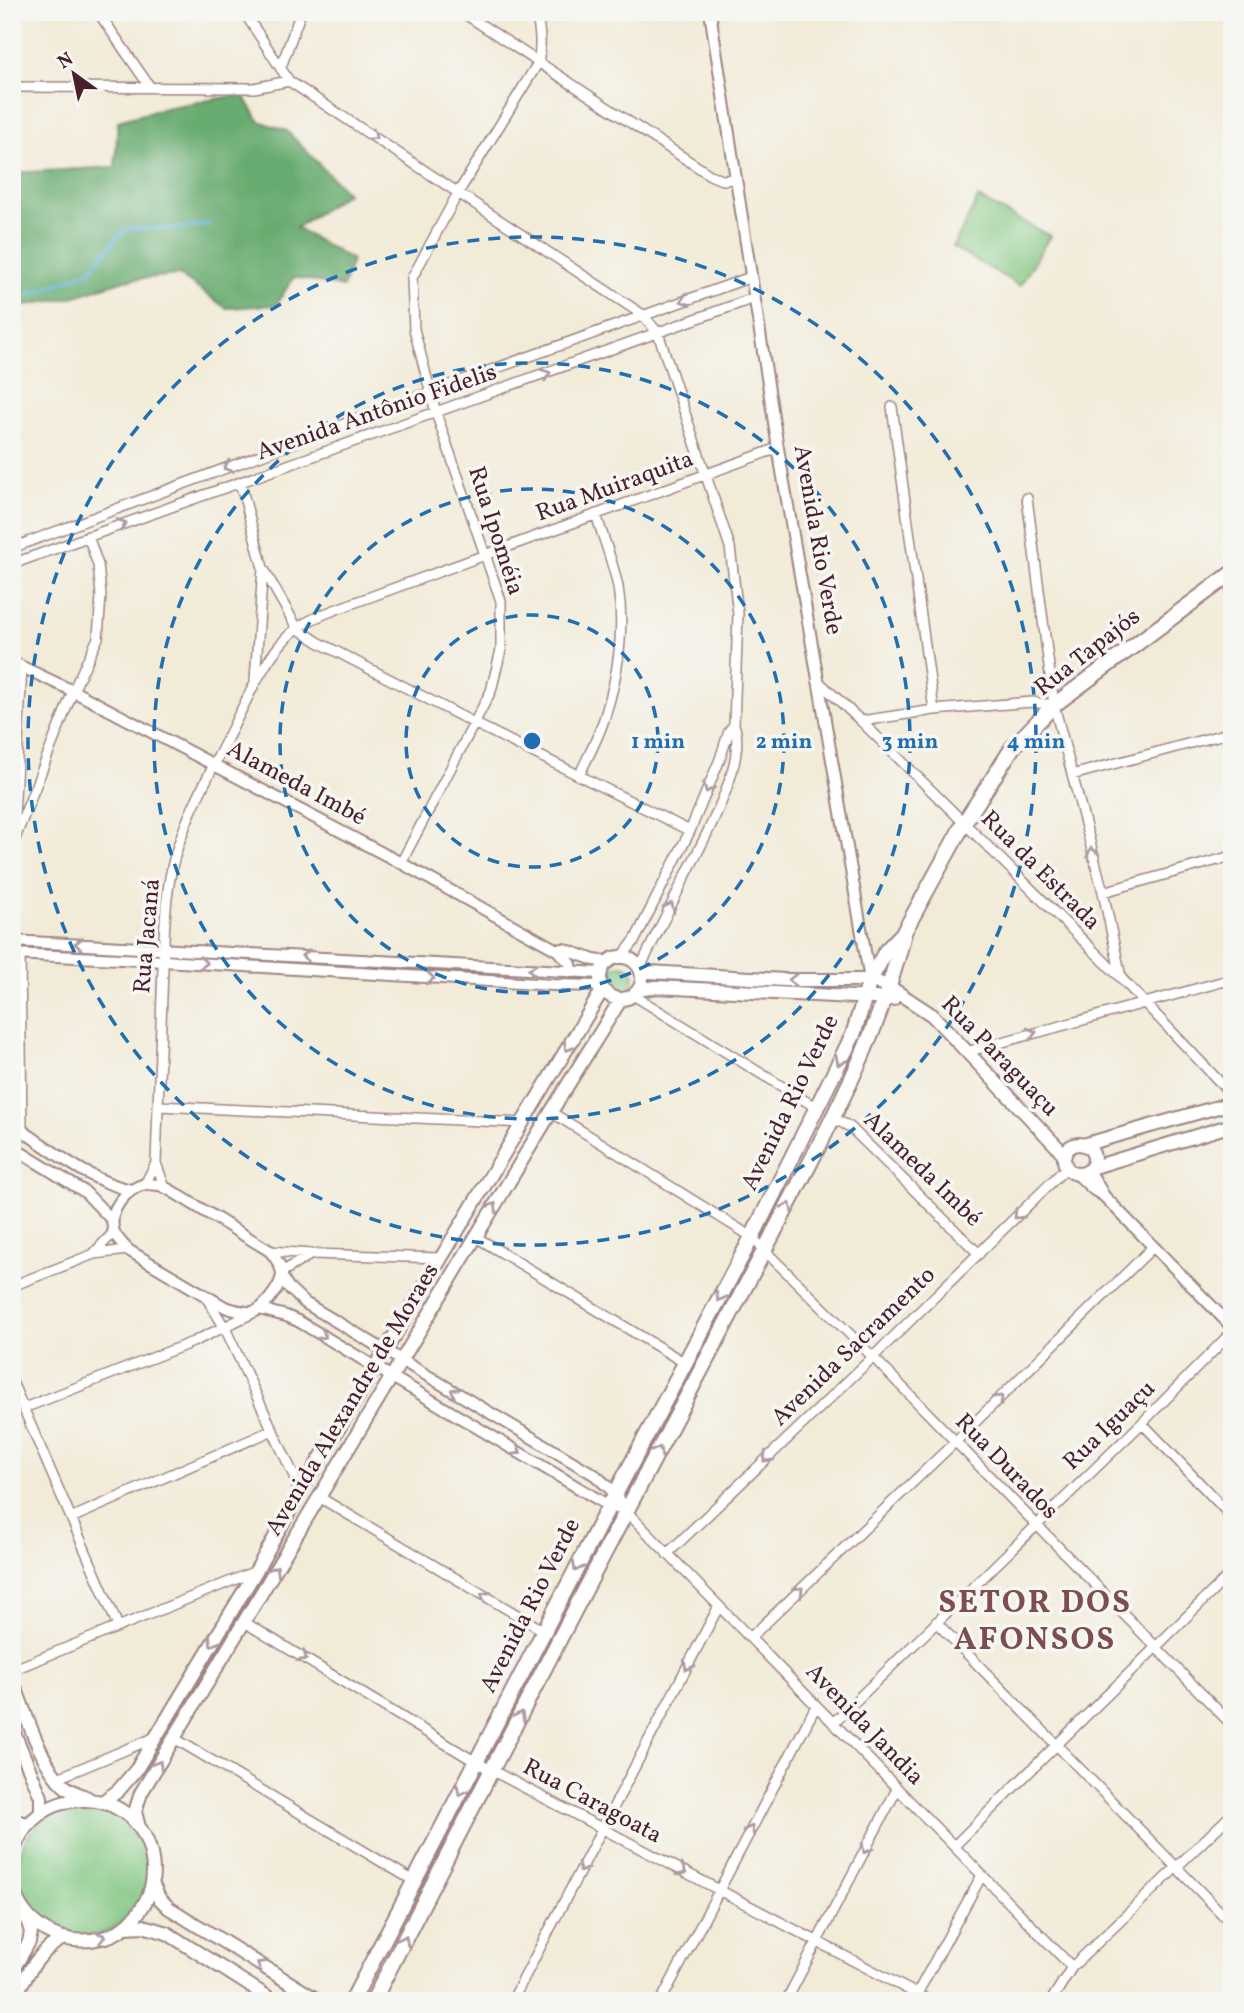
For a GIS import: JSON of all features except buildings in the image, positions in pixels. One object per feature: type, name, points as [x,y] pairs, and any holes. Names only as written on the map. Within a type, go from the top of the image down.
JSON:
[{"type":"main road","name":"Rua Tapajós","points":[[870,980],[886,951],[904,932],[964,823],[1013,747],[1054,705],[1229,579]]},
{"type":"main road","name":"Rua Tapajós","points":[[886,993],[904,932]]},
{"type":"main road","points":[[622,957],[632,960],[640,969],[649,972],[785,980],[870,980],[886,993],[864,997],[656,987],[614,998],[602,983],[609,962],[622,957]]},
{"type":"main road","points":[[631,995],[641,984],[640,969]]},
{"type":"main road","name":"Avenida Rio Verde","points":[[352,2001],[752,1237],[853,1035],[870,980]]},
{"type":"main road","name":"Avenida Alexandre de Moraes","points":[[96,1801],[118,1791],[136,1770],[522,1123],[602,983]]},
{"type":"main road","name":"Avenida Rio Verde","points":[[373,2001],[833,1118],[867,1046],[886,993]]},
{"type":"main road","name":"Rua Paraguaçu","points":[[886,993],[911,999],[932,1015],[1073,1161]]},
{"type":"main road","name":"Avenida Alexandre de Moraes","points":[[139,1827],[135,1812],[141,1793],[551,1112],[631,995]]},
{"type":"main road","points":[[1073,1161],[1074,1145],[1083,1145],[1232,1103]]},
{"type":"main road","points":[[1073,1161],[1232,1125]]},
{"type":"main road","points":[[1073,1161],[1094,1159],[1093,1154],[1083,1145]]},
{"type":"main road","points":[[12,1679],[46,1761],[58,1778],[68,1788],[116,1807],[129,1816],[149,1844],[153,1864],[152,1883],[147,1900],[138,1915],[125,1927],[106,1937],[84,1942],[62,1939],[49,1934],[26,1915]]},
{"type":"main road","points":[[12,1728],[41,1797],[41,1812]]},
{"type":"main road","points":[[13,1850],[28,1824],[41,1812],[74,1800],[96,1801]]},
{"type":"main road","points":[[12,1820],[28,1824]]},
{"type":"main road","points":[[152,1883],[159,1898],[169,1908],[319,2001]]},
{"type":"main road","points":[[12,1971],[29,1942],[31,1932],[26,1915],[13,1892]]},
{"type":"main road","points":[[125,1927],[143,1926],[167,1933],[274,2001]]},
{"type":"main road","points":[[12,2001],[36,1961],[51,1945],[62,1939]]},
{"type":"street","points":[[98,12],[150,87]]},
{"type":"street","points":[[244,12],[289,81],[643,315],[658,333],[730,547],[738,614],[734,726],[737,733],[731,776],[718,811],[640,969]]},
{"type":"street","points":[[281,67],[301,12]]},
{"type":"street","points":[[462,12],[710,175],[722,180],[736,179]]},
{"type":"street","points":[[458,193],[538,63],[541,42],[536,12]]},
{"type":"street","name":"Avenida Rio Verde","points":[[710,12],[778,448],[870,980]]},
{"type":"street","points":[[12,87],[254,88],[289,81]]},
{"type":"street","name":"Rua Ipoméia","points":[[401,863],[491,691],[500,650],[500,601],[436,414],[414,329],[412,278],[458,193]]},
{"type":"street","name":"Avenida Antônio Fidelis","points":[[12,548],[751,276]]},
{"type":"street","name":"Avenida Antônio Fidelis","points":[[12,564],[754,298]]},
{"type":"street","points":[[892,407],[934,710]]},
{"type":"street","name":"Rua Muiraquita","points":[[255,685],[266,664],[297,628],[337,608],[778,448]]},
{"type":"street","name":"Rua Jacaná","points":[[165,1188],[156,1163],[166,907],[177,848],[197,798],[255,685],[263,568],[240,482]]},
{"type":"street","points":[[1027,498],[1054,705],[1103,892],[1122,979]]},
{"type":"street","points":[[579,776],[605,719],[619,657],[618,587],[596,514]]},
{"type":"street","points":[[12,847],[72,691],[98,638],[101,595],[98,565],[88,536]]},
{"type":"street","points":[[263,568],[297,628],[318,642],[690,831]]},
{"type":"street","points":[[12,847],[17,664]]},
{"type":"street","name":"Alameda Imbé","points":[[17,664],[401,863],[557,950],[571,964],[572,972]]},
{"type":"street","name":"Rua da Estrada","points":[[817,680],[1122,979],[1232,1095]]},
{"type":"street","points":[[861,721],[934,710],[1032,702],[1054,705]]},
{"type":"street","points":[[622,957],[635,940],[690,831],[729,731],[734,726]]},
{"type":"street","points":[[1072,775],[1232,732]]},
{"type":"street","points":[[1103,892],[1232,856]]},
{"type":"street","points":[[12,941],[572,972],[602,983]]},
{"type":"street","name":"Alameda Imbé","points":[[557,950],[609,962]]},
{"type":"street","points":[[131,1190],[95,1178],[17,1128],[16,954],[553,985],[602,983]]},
{"type":"street","points":[[966,1052],[1232,979]]},
{"type":"street","points":[[631,995],[817,1108]]},
{"type":"street","points":[[158,1106],[522,1123]]},
{"type":"street","name":"Rua Durados","points":[[551,1112],[752,1237],[873,1357],[1232,1726]]},
{"type":"street","name":"Alameda Imbé","points":[[833,1118],[850,1127],[979,1254]]},
{"type":"street","points":[[12,1147],[85,1192],[113,1226],[120,1242],[128,1250],[205,1296],[237,1311],[257,1311],[298,1321],[612,1500],[626,1511]]},
{"type":"street","name":"Rua Paraguaçu","points":[[1073,1161],[1094,1190],[1104,1196],[1232,1330]]},
{"type":"street","name":"Avenida Sacramento","points":[[667,1554],[1073,1161]]},
{"type":"street","name":"Rua Jacaná","points":[[145,1184],[156,1163]]},
{"type":"street","points":[[94,1254],[113,1226],[116,1209],[123,1197],[145,1184],[165,1188],[270,1251],[276,1258],[288,1287],[305,1303],[595,1475],[612,1500]]},
{"type":"street","points":[[476,1237],[685,1363]]},
{"type":"street","points":[[750,1638],[1153,1247]]},
{"type":"street","points":[[12,1286],[94,1254],[128,1250]]},
{"type":"street","points":[[270,1251],[441,1258]]},
{"type":"street","points":[[24,1408],[193,1342],[257,1311],[274,1293],[282,1275],[311,1254]]},
{"type":"street","points":[[205,1296],[225,1328],[294,1476],[299,1494]]},
{"type":"street","name":"Rua Iguaçu","points":[[833,1723],[1142,1423],[1232,1330]]},
{"type":"street","points":[[12,1382],[118,1626]]},
{"type":"street","points":[[1142,1423],[1232,1517]]},
{"type":"street","points":[[71,1518],[273,1430]]},
{"type":"street","points":[[319,1497],[544,1631]]},
{"type":"street","name":"Avenida Jandia","points":[[626,1511],[1072,1967]]},
{"type":"street","points":[[12,1670],[256,1571]]},
{"type":"street","points":[[954,1846],[1232,1572]]},
{"type":"street","points":[[512,2001],[719,1606]]},
{"type":"street","name":"Rua Caragoata","points":[[244,1622],[476,1762],[817,1942],[915,1997],[930,2001]]},
{"type":"street","points":[[936,1622],[1232,1924]]},
{"type":"street","points":[[661,2001],[816,1706]]},
{"type":"street","points":[[58,1778],[156,1737]]},
{"type":"street","points":[[174,1738],[414,1881]]},
{"type":"street","points":[[786,2001],[897,1789]]},
{"type":"street","points":[[1051,2001],[1072,1967],[1232,1814]]},
{"type":"street","points":[[915,1997],[982,1875]]},
{"type":"green space","points":[[243,94],[259,121],[287,131],[347,193],[296,228],[352,260],[343,287],[294,277],[276,305],[226,308],[179,275],[124,280],[70,298],[12,307],[12,173],[115,167],[118,121],[165,108]]},
{"type":"green space","points":[[978,198],[1050,236],[1020,286],[953,247]]},
{"type":"green space","points":[[621,965],[630,969],[634,978],[630,987],[621,991],[612,987],[608,978],[612,969]]},
{"type":"green space","points":[[83,1806],[108,1811],[129,1825],[143,1846],[148,1871],[143,1896],[129,1917],[108,1931],[83,1936],[58,1931],[37,1917],[23,1896],[18,1871],[23,1846],[37,1825],[58,1811]]},
{"type":"waterway","points":[[12,295],[35,293],[89,271],[125,229],[186,228],[209,224]]},
{"type":"district","name":"SETOR DOS AFONSOS","points":[[1035,1622]]}]
